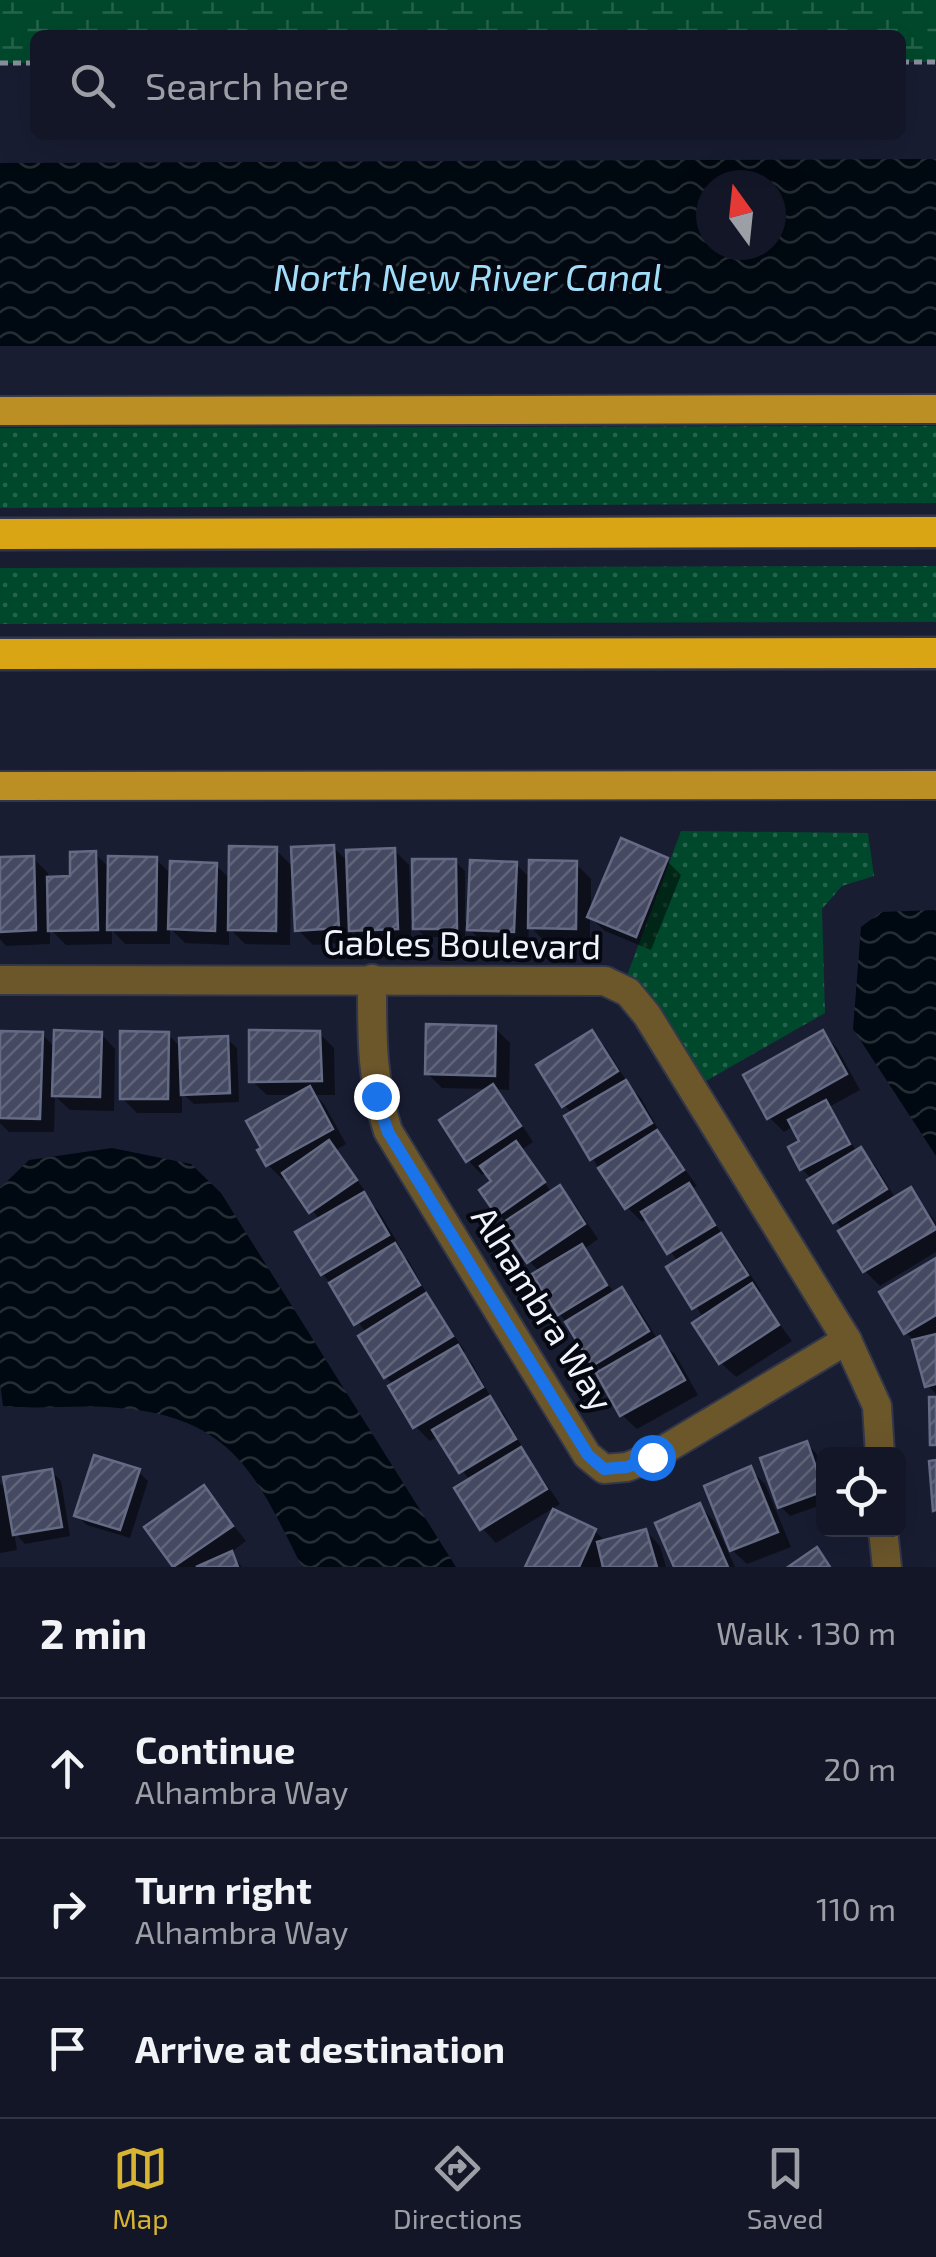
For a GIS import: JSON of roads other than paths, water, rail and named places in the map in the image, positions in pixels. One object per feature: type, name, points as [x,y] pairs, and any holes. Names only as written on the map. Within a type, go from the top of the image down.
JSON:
[{"type":"highway","points":[[0,534],[936,532]]},
{"type":"highway","points":[[0,654],[936,653]]},
{"type":"main road","points":[[0,411],[936,409]]},
{"type":"main road","points":[[0,786],[936,785]]},
{"type":"street","name":"Alhambra Way","points":[[372,978],[372,1063],[376,1096],[388,1132],[588,1455],[604,1469],[627,1467],[652,1457],[846,1340]]},
{"type":"street","name":"Gables Boulevard","points":[[0,980],[605,981],[628,992],[647,1015],[846,1340],[876,1406],[879,1447]]},
{"type":"street","points":[[884,1537],[887,1567]]},
{"type":"water","name":"North New River Canal","points":[[936,159],[936,346],[0,346],[0,163]]},
{"type":"water","points":[[936,910],[936,1156],[853,1029],[861,927],[881,912]]},
{"type":"water","points":[[112,1148],[191,1164],[221,1193],[456,1567],[302,1567],[270,1505],[236,1456],[215,1438],[189,1424],[118,1408],[3,1406],[0,1188],[29,1160]]}]
